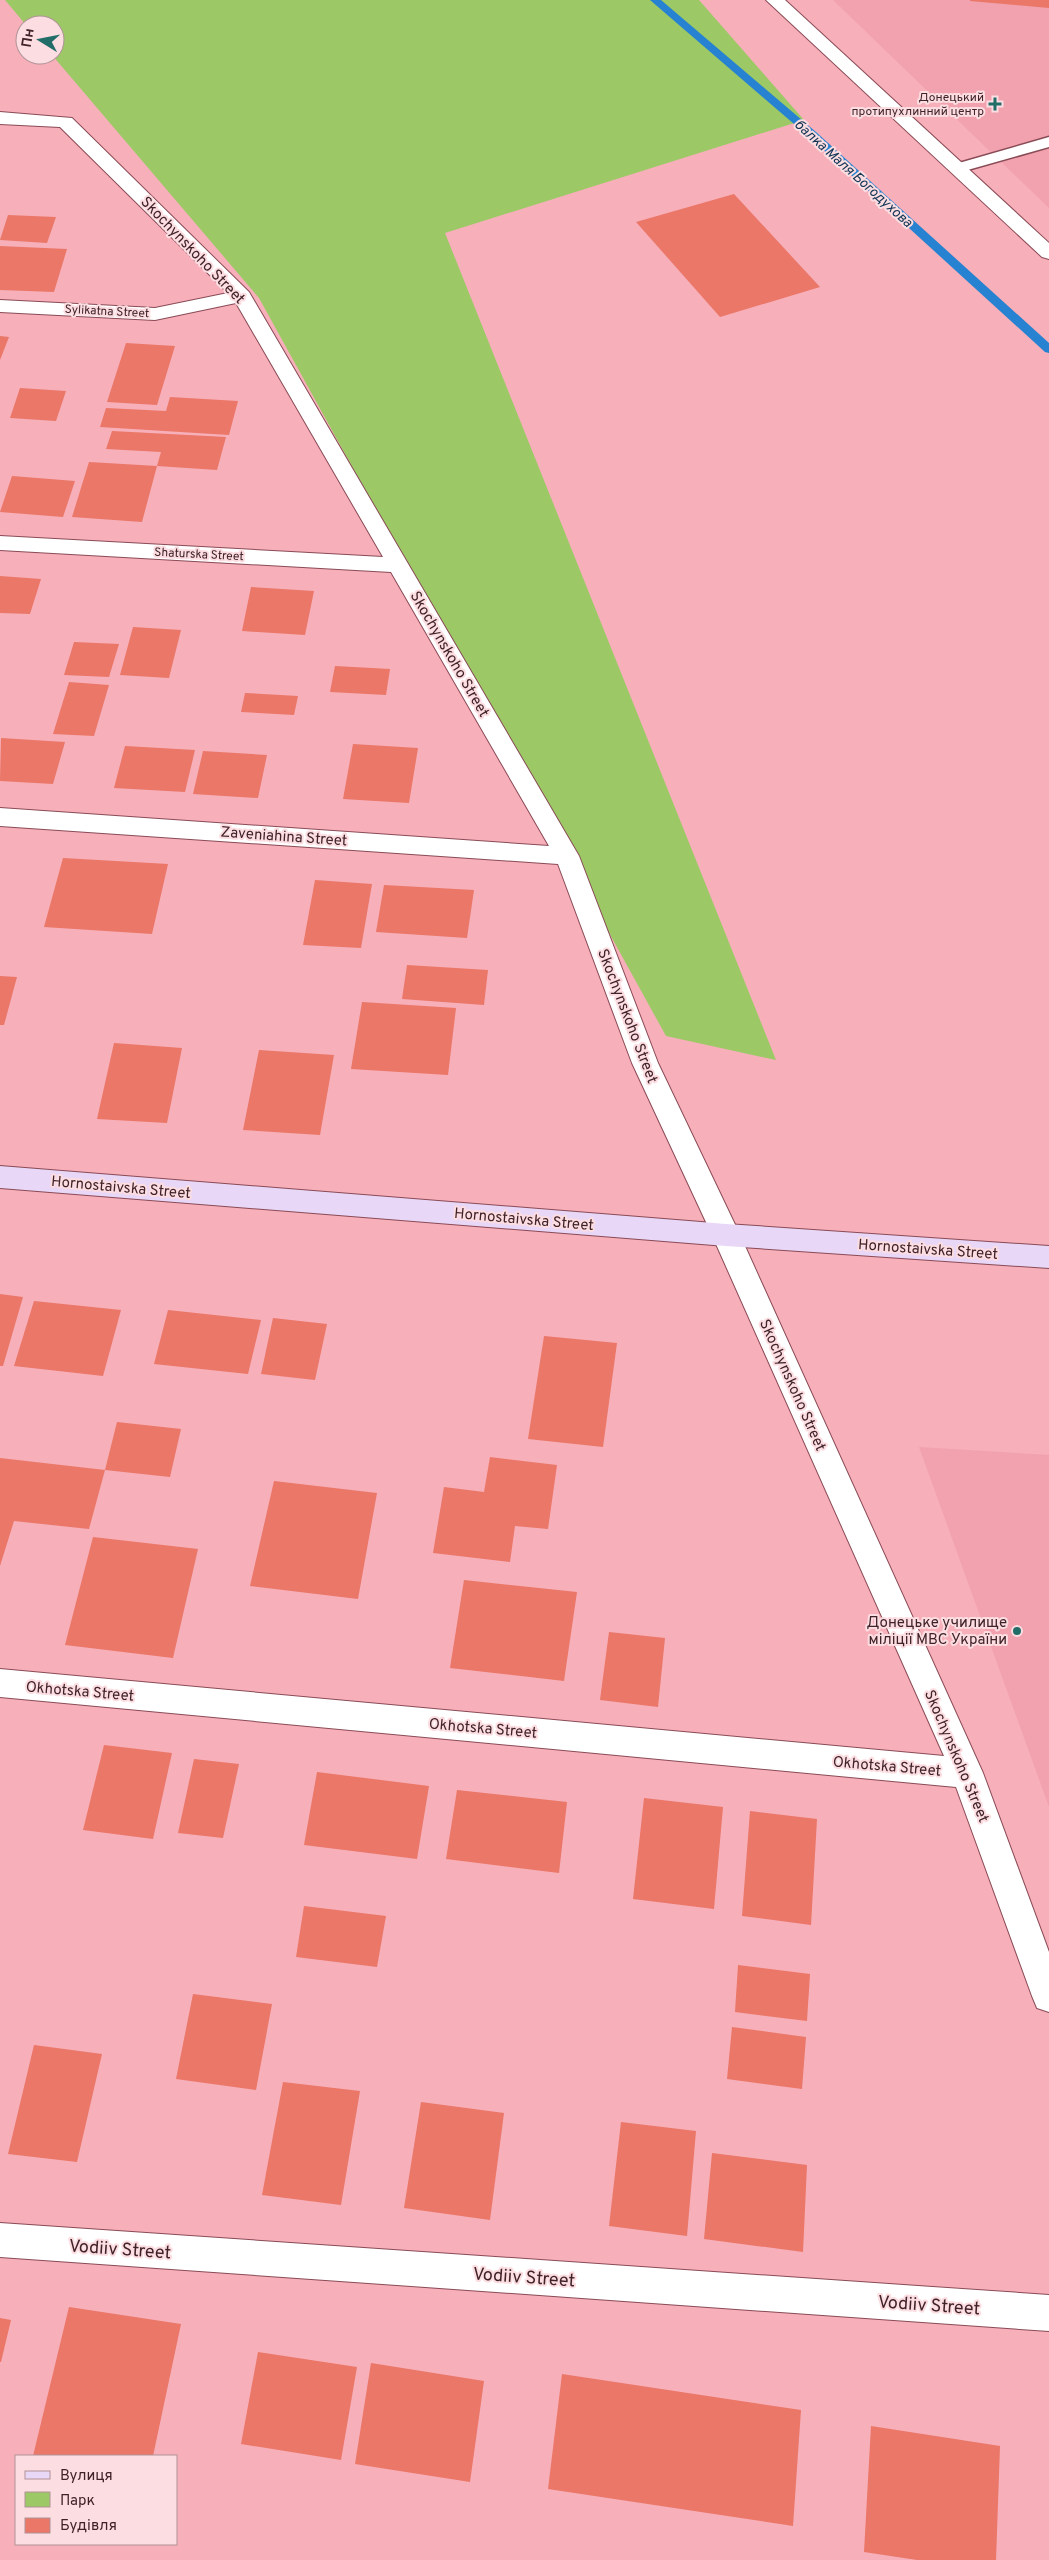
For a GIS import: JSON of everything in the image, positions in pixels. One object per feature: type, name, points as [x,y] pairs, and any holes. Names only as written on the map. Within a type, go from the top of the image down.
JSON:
[{"type":"main road","name":"Hornostaivska Street","points":[[0,1177],[726,1236],[1049,1258]]},
{"type":"street","points":[[775,0],[1049,253]]},
{"type":"street","name":"Skochynskoho Street","points":[[0,118],[65,122],[242,296],[567,856],[645,1063],[726,1236],[967,1773],[1049,1996]]},
{"type":"street","name":"Sylikatna Street","points":[[0,306],[155,314],[242,296]]},
{"type":"street","name":"Shaturska Street","points":[[0,543],[398,565]]},
{"type":"street","name":"Zaveniahina Street","points":[[0,817],[567,856]]},
{"type":"street","name":"Okhotska Street","points":[[0,1683],[967,1773]]},
{"type":"street","name":"Vodiiv Street","points":[[0,2240],[1049,2313]]},
{"type":"lane","points":[[957,168],[1049,142]]},
{"type":"shaded area","name":"Донецький протипухлинний центр","points":[[833,0],[1049,0],[1049,208]]},
{"type":"shaded area","name":"Донецьке училище міліції МВС України","points":[[919,1447],[1049,1455],[1049,1807]]},
{"type":"green space","points":[[5,0],[699,0],[804,120],[445,233],[776,1060],[666,1036],[259,298],[61,65],[65,65],[65,15],[18,15]]},
{"type":"building","points":[[1049,0],[1049,8],[970,1]]},
{"type":"building","points":[[734,194],[820,287],[720,317],[636,222]]},
{"type":"building","points":[[8,215],[56,217],[47,243],[0,240]]},
{"type":"building","points":[[0,246],[67,249],[54,292],[0,290]]},
{"type":"building","points":[[0,336],[9,337],[0,360]]},
{"type":"building","points":[[126,343],[175,346],[157,405],[107,402]]},
{"type":"building","points":[[20,388],[66,391],[56,421],[10,418]]},
{"type":"building","points":[[170,397],[238,401],[229,435],[100,427],[106,408],[166,411]]},
{"type":"building","points":[[112,431],[226,437],[217,470],[157,466],[161,452],[106,449]]},
{"type":"building","points":[[89,462],[157,466],[142,522],[72,517]]},
{"type":"building","points":[[12,476],[75,481],[63,517],[0,512]]},
{"type":"building","points":[[0,576],[41,579],[30,614],[0,613]]},
{"type":"building","points":[[251,587],[314,591],[305,635],[242,631]]},
{"type":"building","points":[[133,627],[181,630],[169,678],[120,675]]},
{"type":"building","points":[[74,642],[119,644],[109,677],[64,675]]},
{"type":"building","points":[[335,666],[390,669],[386,695],[330,692]]},
{"type":"building","points":[[69,682],[109,685],[94,736],[53,734]]},
{"type":"building","points":[[245,693],[298,696],[294,715],[241,712]]},
{"type":"building","points":[[1,738],[65,742],[53,784],[0,781]]},
{"type":"building","points":[[353,744],[418,748],[409,803],[343,799]]},
{"type":"building","points":[[125,746],[195,750],[185,792],[114,788]]},
{"type":"building","points":[[203,751],[267,755],[258,798],[193,794]]},
{"type":"building","points":[[63,858],[168,864],[152,934],[44,927]]},
{"type":"building","points":[[315,880],[372,884],[361,948],[303,945]]},
{"type":"building","points":[[384,885],[474,890],[467,938],[376,932]]},
{"type":"building","points":[[407,965],[488,970],[484,1005],[402,999]]},
{"type":"building","points":[[0,976],[17,977],[4,1025],[0,1025]]},
{"type":"building","points":[[362,1002],[456,1008],[448,1075],[351,1069]]},
{"type":"building","points":[[114,1043],[182,1048],[167,1123],[97,1119]]},
{"type":"building","points":[[259,1050],[334,1055],[320,1135],[243,1130]]},
{"type":"building","points":[[0,1294],[23,1297],[3,1366],[0,1366]]},
{"type":"building","points":[[34,1301],[121,1310],[103,1376],[14,1366]]},
{"type":"building","points":[[168,1310],[261,1320],[248,1374],[154,1364]]},
{"type":"building","points":[[273,1318],[327,1324],[315,1380],[261,1374]]},
{"type":"building","points":[[544,1336],[617,1343],[603,1447],[528,1439]]},
{"type":"building","points":[[117,1422],[181,1429],[170,1477],[105,1470]]},
{"type":"building","points":[[490,1457],[557,1465],[548,1529],[515,1526],[510,1562],[433,1553],[444,1487],[484,1492]]},
{"type":"building","points":[[0,1458],[105,1470],[89,1529],[14,1521],[0,1566]]},
{"type":"building","points":[[274,1481],[377,1493],[358,1599],[250,1586]]},
{"type":"building","points":[[93,1537],[198,1549],[173,1658],[65,1645]]},
{"type":"building","points":[[464,1580],[577,1592],[564,1681],[450,1668]]},
{"type":"building","points":[[609,1632],[665,1638],[658,1707],[600,1700]]},
{"type":"building","points":[[104,1745],[172,1753],[153,1839],[83,1830]]},
{"type":"building","points":[[194,1759],[239,1764],[223,1838],[178,1833]]},
{"type":"building","points":[[317,1772],[429,1786],[417,1859],[304,1845]]},
{"type":"building","points":[[457,1790],[567,1802],[559,1873],[446,1859]]},
{"type":"building","points":[[644,1798],[723,1807],[714,1909],[633,1899]]},
{"type":"building","points":[[750,1811],[817,1819],[811,1925],[742,1916]]},
{"type":"building","points":[[304,1906],[386,1916],[377,1967],[296,1957]]},
{"type":"building","points":[[738,1965],[810,1974],[807,2021],[735,2012]]},
{"type":"building","points":[[193,1994],[272,2004],[256,2090],[176,2079]]},
{"type":"building","points":[[732,2027],[806,2037],[802,2089],[727,2079]]},
{"type":"building","points":[[34,2045],[102,2054],[77,2162],[8,2154]]},
{"type":"building","points":[[283,2082],[360,2091],[341,2205],[262,2195]]},
{"type":"building","points":[[421,2102],[504,2113],[490,2220],[404,2208]]},
{"type":"building","points":[[621,2122],[696,2131],[687,2236],[609,2226]]},
{"type":"building","points":[[712,2153],[807,2165],[803,2252],[704,2239]]},
{"type":"building","points":[[69,2307],[181,2324],[153,2455],[33,2455]]},
{"type":"building","points":[[0,2318],[11,2320],[1,2362],[0,2362]]},
{"type":"building","points":[[258,2352],[357,2367],[341,2460],[241,2444]]},
{"type":"building","points":[[371,2363],[484,2381],[470,2482],[355,2464]]},
{"type":"building","points":[[562,2374],[801,2410],[793,2526],[548,2489]]},
{"type":"building","points":[[871,2426],[1000,2446],[996,2560],[917,2560],[864,2552]]},
{"type":"waterway","name":"балка Маля Богодухова","points":[[655,0],[812,134],[1049,349]]},
{"type":"place","name":"Донецький протипухлинний центр","points":[[995,104]]},
{"type":"place","name":"Донецьке училище міліції МВС України","points":[[1017,1631]]}]
